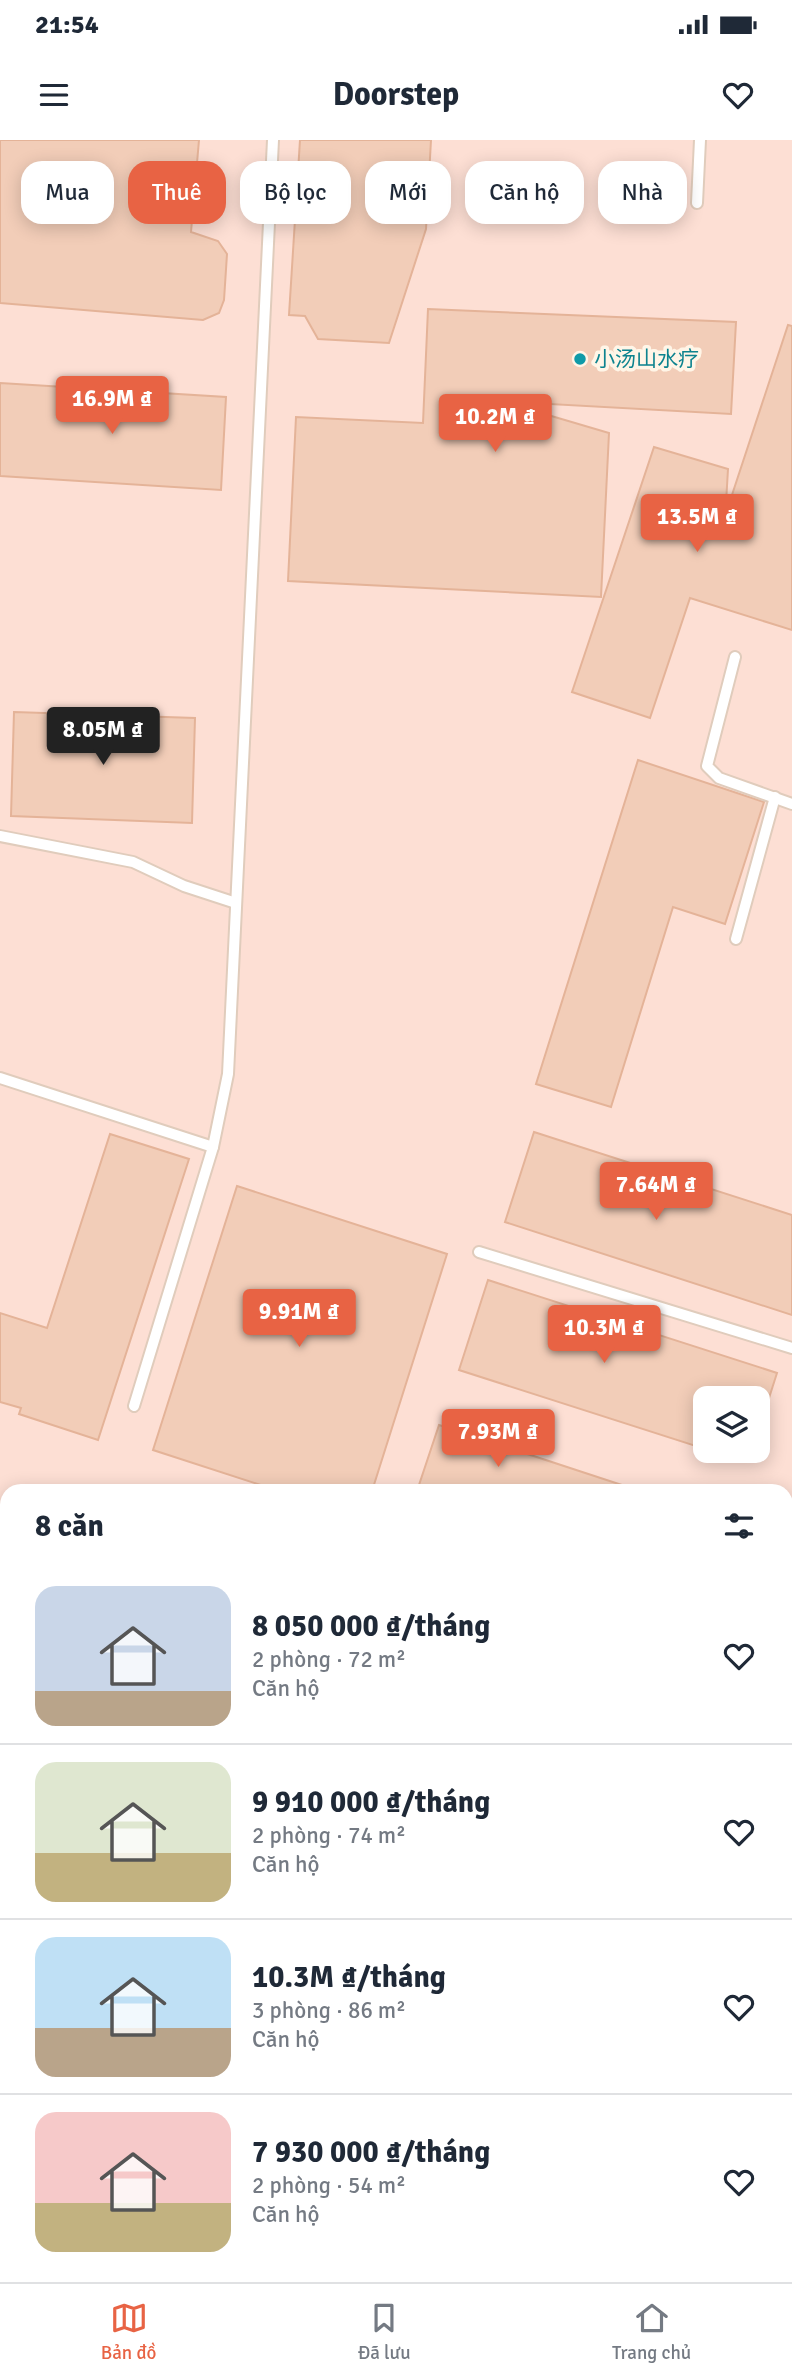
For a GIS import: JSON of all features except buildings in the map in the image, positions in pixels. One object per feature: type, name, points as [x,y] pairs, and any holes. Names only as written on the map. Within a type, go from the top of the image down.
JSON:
[{"type":"lane","points":[[134,1406],[213,1147],[228,1074],[273,140]]},
{"type":"lane","points":[[697,203],[700,140]]},
{"type":"lane","points":[[735,657],[707,766],[719,778],[792,804]]},
{"type":"lane","points":[[736,939],[775,797]]},
{"type":"lane","points":[[0,836],[133,862],[184,886],[236,903]]},
{"type":"lane","points":[[0,1078],[213,1147]]},
{"type":"lane","points":[[479,1252],[792,1348]]},
{"type":"shaded area","points":[[0,140],[792,140],[792,1484],[0,1484]]},
{"type":"place","name":"小汤山水疗","points":[[580,359]]}]
